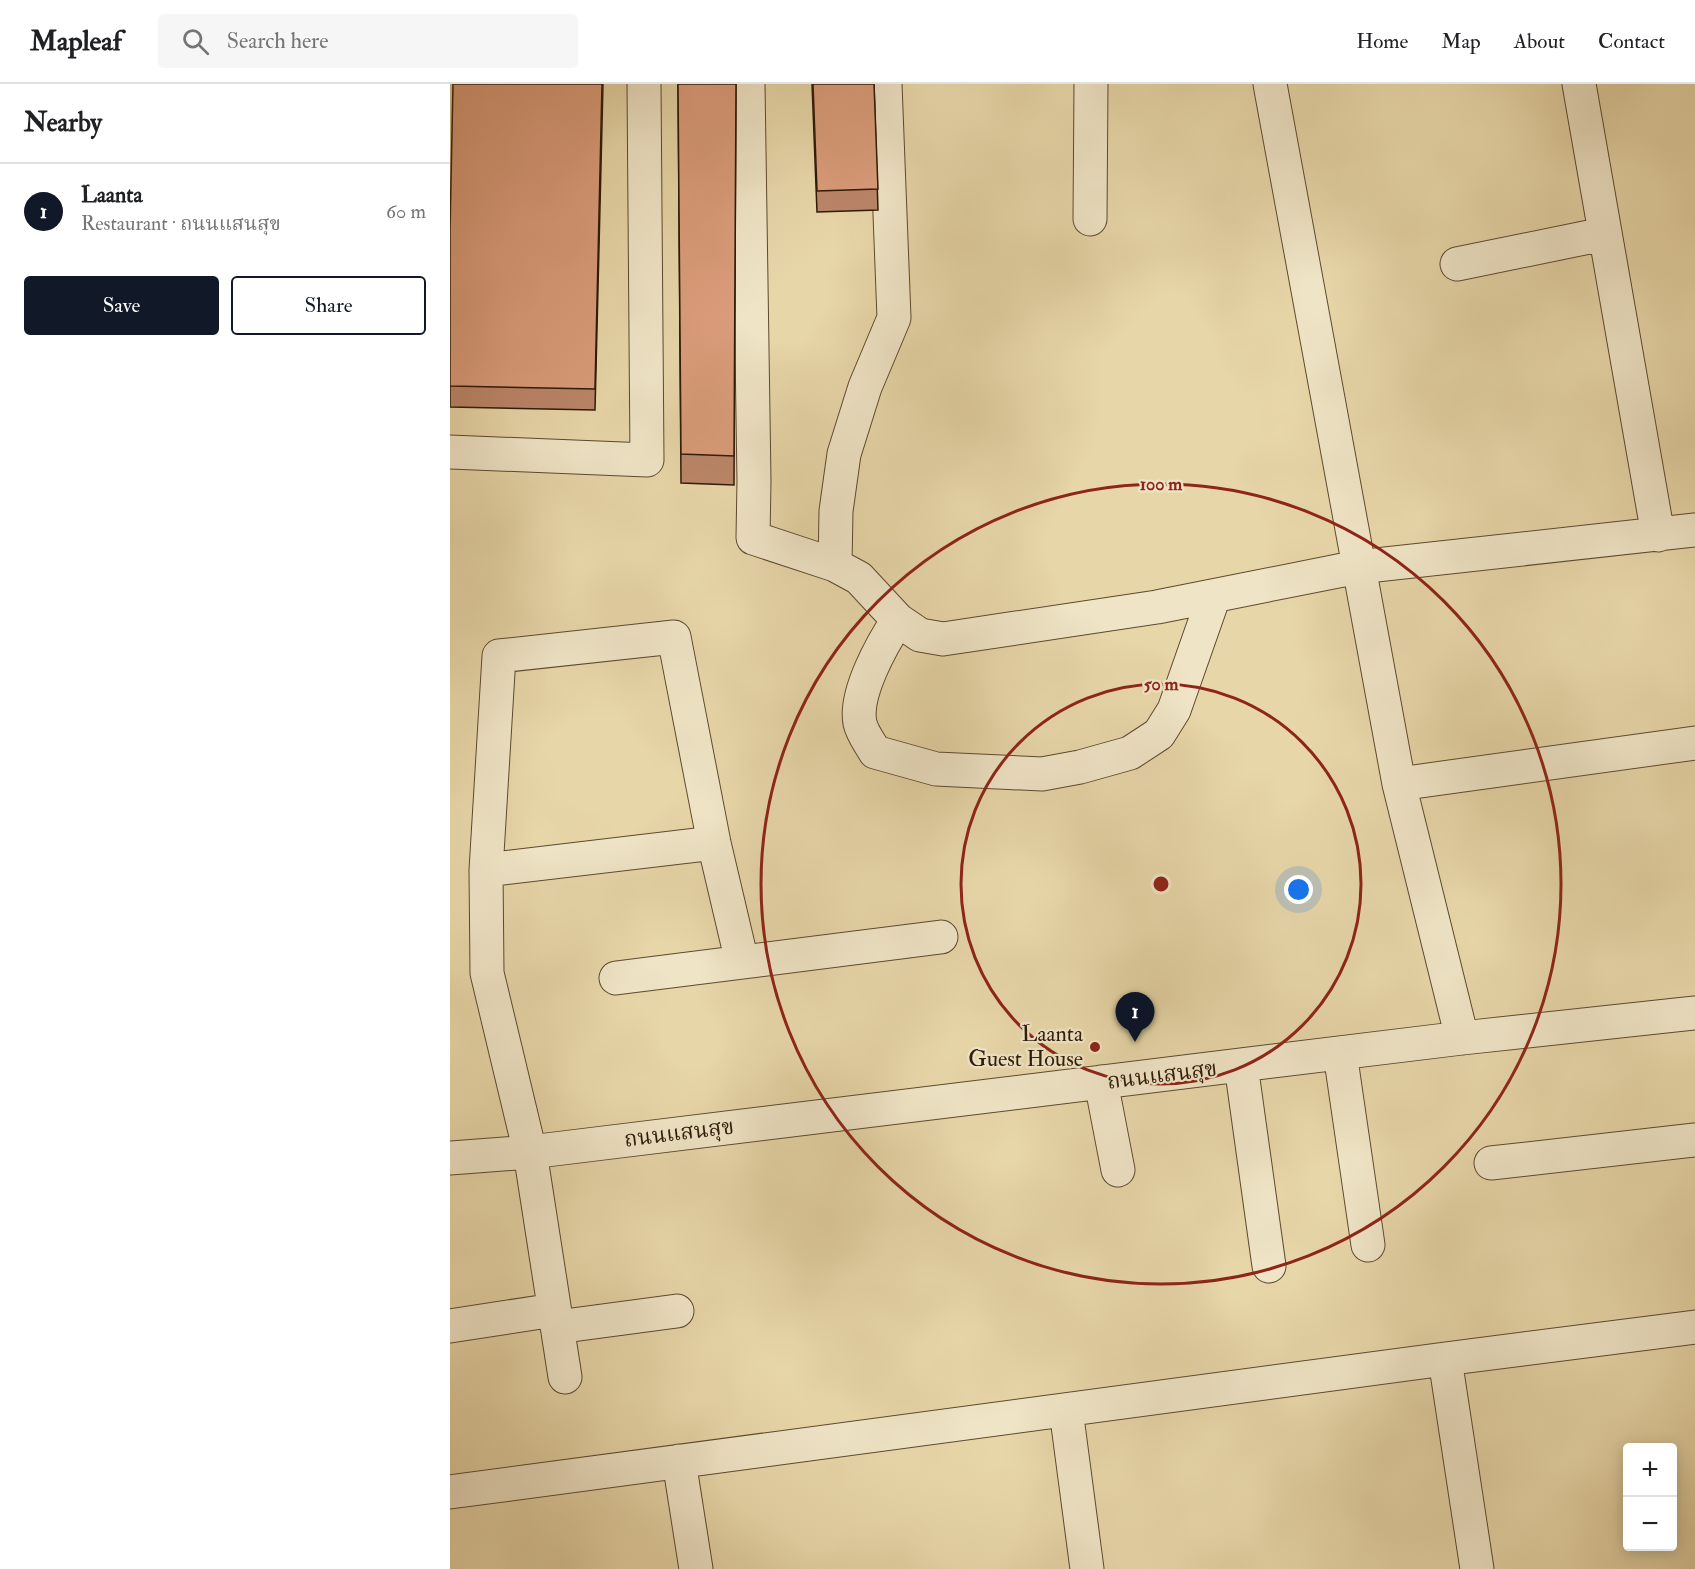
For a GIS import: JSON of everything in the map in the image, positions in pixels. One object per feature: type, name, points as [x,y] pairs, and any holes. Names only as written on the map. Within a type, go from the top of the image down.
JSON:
[{"type":"street","points":[[450,452],[647,459],[644,84]]},
{"type":"street","points":[[748,84],[753,538],[835,565],[859,578],[898,620],[920,635],[943,639],[1157,607],[1358,567],[1658,536],[1695,530]]},
{"type":"street","points":[[835,565],[836,511],[844,454],[865,387],[894,318],[885,84]]},
{"type":"street","points":[[1090,219],[1091,84]]},
{"type":"street","points":[[1270,84],[1399,784],[1462,1038]]},
{"type":"street","points":[[1579,84],[1658,536]]},
{"type":"street","points":[[1457,264],[1604,234]]},
{"type":"street","points":[[898,620],[882,643],[875,659],[859,712],[861,727],[875,752],[936,769],[1041,774],[1080,767],[1130,753],[1159,734],[1174,710],[1214,596]]},
{"type":"street","points":[[565,1377],[530,1152],[487,973],[486,870],[499,656],[674,637],[714,843],[741,962]]},
{"type":"street","points":[[1399,784],[1695,743]]},
{"type":"street","points":[[486,870],[714,843]]},
{"type":"street","points":[[616,978],[941,937]]},
{"type":"street","name":"ถนนแสนสุข","points":[[450,1158],[530,1152],[1462,1038],[1695,1013]]},
{"type":"street","points":[[1340,1053],[1368,1245]]},
{"type":"street","points":[[1241,1065],[1269,1266]]},
{"type":"street","points":[[1101,1082],[1119,1170]]},
{"type":"street","points":[[1491,1163],[1695,1140]]},
{"type":"street","points":[[450,1326],[677,1311]]},
{"type":"street","points":[[450,1492],[1695,1327]]},
{"type":"street","points":[[1445,1359],[1477,1569]]},
{"type":"street","points":[[1066,1410],[1087,1569]]},
{"type":"street","points":[[679,1461],[696,1569]]},
{"type":"building","points":[[453,84],[602,84],[595,389],[450,386]]},
{"type":"building","points":[[678,84],[736,84],[734,456],[681,454]]},
{"type":"building","points":[[813,84],[874,84],[878,189],[817,191]]},
{"type":"place","name":"Laanta","points":[[1135,1042]]},
{"type":"place","name":"Laanta Guest House","points":[[1095,1047]]}]
